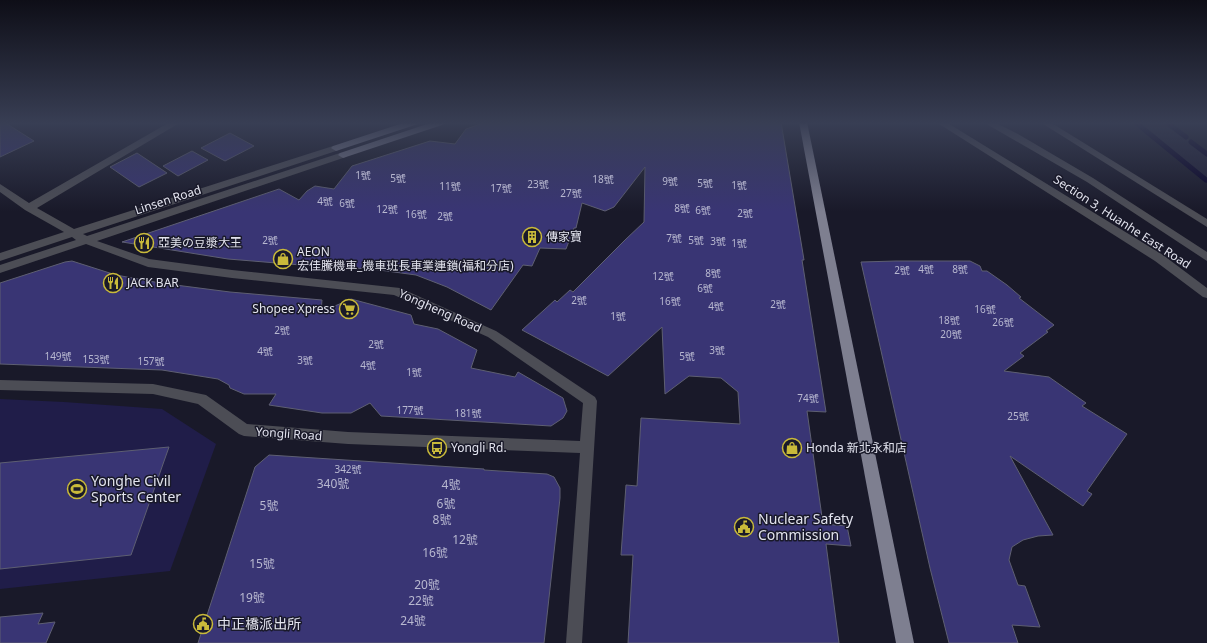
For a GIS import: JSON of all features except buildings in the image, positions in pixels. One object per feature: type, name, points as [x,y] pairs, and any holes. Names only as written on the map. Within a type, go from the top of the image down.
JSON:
[{"type":"main road","points":[[343,155],[352,152]]},
{"type":"main road","points":[[809,152],[905,643]]},
{"type":"street","points":[[29,208],[125,152]]},
{"type":"street","name":"Linsen Road","points":[[0,257],[324,152]]},
{"type":"street","name":"Section 3, Huanhe East Road","points":[[989,152],[1160,258],[1207,294]]},
{"type":"street","name":"Section 3, Huanhe East Road","points":[[1042,152],[1090,180],[1207,257]]},
{"type":"street","points":[[1092,152],[1207,224]]},
{"type":"street","name":"Linsen Road","points":[[0,269],[343,155]]},
{"type":"street","name":"Yongheng Road","points":[[0,187],[29,208],[87,241],[148,263],[232,274],[396,291],[492,334],[590,401],[574,643]]},
{"type":"street","name":"Yongli Road","points":[[0,385],[153,389],[201,400],[244,430],[348,438],[588,448]]},
{"type":"shaded area","points":[[1173,152],[1204,152],[1207,154],[1207,180]]},
{"type":"shaded area","points":[[0,399],[162,409],[216,444],[170,571],[0,589]]},
{"type":"waterway","points":[[1172,152],[1206,180]]},
{"type":"place","name":"傳家寶","points":[[532,237]]},
{"type":"place","name":"亞美の豆漿大王","points":[[144,243]]},
{"type":"place","name":"AEON 宏佳騰機車_機車班長車業連鎖(福和分店)","points":[[283,259]]},
{"type":"place","name":"JACK BAR","points":[[113,283]]},
{"type":"place","name":"Shopee Xpress","points":[[349,309]]},
{"type":"place","name":"Yongli Rd.","points":[[437,448]]},
{"type":"place","name":"Honda 新北永和店","points":[[792,448]]},
{"type":"place","name":"Yonghe Civil Sports Center","points":[[77,489]]},
{"type":"place","name":"Nuclear Safety Commission","points":[[744,527]]},
{"type":"place","name":"中正橋派出所","points":[[203,624]]}]
